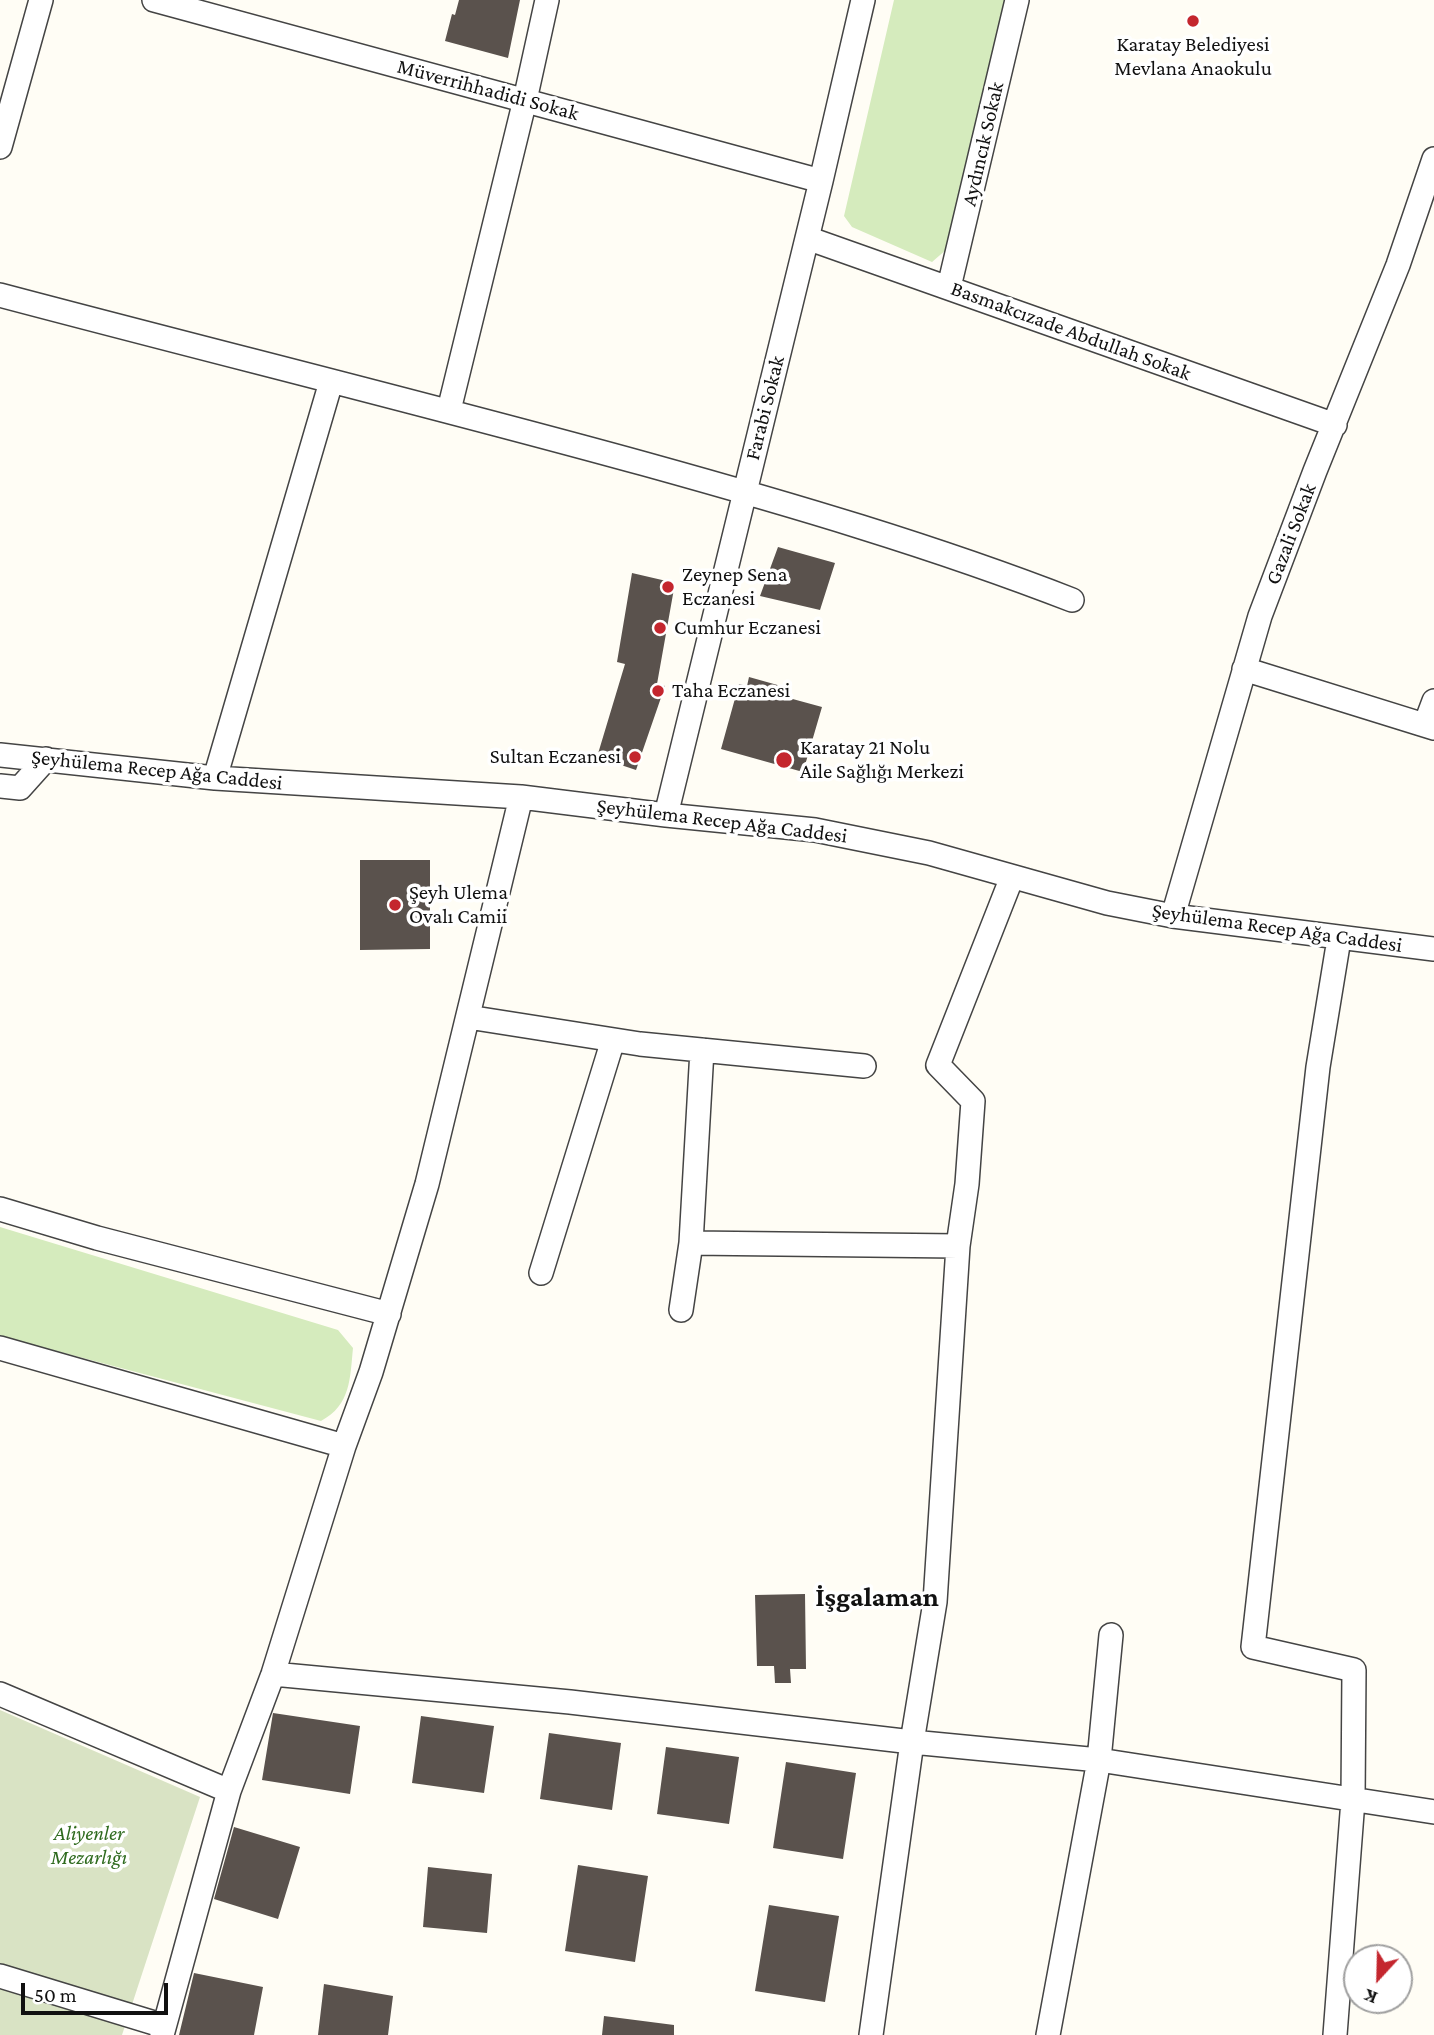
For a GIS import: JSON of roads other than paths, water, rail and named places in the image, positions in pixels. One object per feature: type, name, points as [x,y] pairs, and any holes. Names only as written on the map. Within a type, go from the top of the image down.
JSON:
[{"type":"street","points":[[0,147],[41,0]]},
{"type":"street","name":"Müverrihhadidi Sokak","points":[[153,0],[821,181]]},
{"type":"street","points":[[449,410],[547,0]]},
{"type":"street","name":"Farabi Sokak","points":[[666,815],[863,0]]},
{"type":"street","name":"Aydıncık Sokak","points":[[949,287],[1017,0]]},
{"type":"street","name":"Gazali Sokak","points":[[1173,916],[1260,615],[1430,185],[1434,159]]},
{"type":"street","name":"Basmakcızade Abdullah Sokak","points":[[807,238],[1335,425]]},
{"type":"street","points":[[0,295],[331,382],[449,410],[745,492],[985,566],[1072,600]]},
{"type":"street","points":[[215,778],[331,382]]},
{"type":"street","points":[[1244,669],[1429,726],[1434,701]]},
{"type":"street","name":"Şeyhülema Recep Ağa Caddesi","points":[[0,755],[215,778],[521,797],[815,830],[929,853],[1107,903],[1173,916],[1434,949]]},
{"type":"street","points":[[0,786],[20,788],[46,759]]},
{"type":"street","points":[[0,1976],[163,2031],[229,1791],[273,1674],[344,1446],[371,1371],[427,1184],[521,797]]},
{"type":"street","points":[[871,2035],[912,1742],[935,1602],[958,1246],[967,1184],[973,1101],[938,1065],[1012,877]]},
{"type":"street","points":[[1335,2035],[1353,1800],[1354,1670],[1253,1647],[1318,1067],[1339,939]]},
{"type":"street","points":[[468,1017],[613,1040],[864,1066]]},
{"type":"street","points":[[541,1273],[613,1040]]},
{"type":"street","points":[[681,1310],[691,1243],[702,1050]]},
{"type":"street","points":[[0,1209],[97,1238],[388,1314]]},
{"type":"street","points":[[691,1243],[958,1246]]},
{"type":"street","points":[[0,1348],[344,1446]]},
{"type":"street","points":[[1048,2035],[1099,1760],[1111,1635]]},
{"type":"street","points":[[273,1674],[570,1702],[912,1742],[1099,1760],[1434,1812]]},
{"type":"street","points":[[0,1694],[229,1791]]},
{"type":"place","name":"Karatay Belediyesi Mevlana Anaokulu","points":[[1193,21]]},
{"type":"place","name":"Zeynep Sena Eczanesi","points":[[668,587]]},
{"type":"place","name":"Cumhur Eczanesi","points":[[660,628]]},
{"type":"place","name":"Taha Eczanesi","points":[[658,691]]},
{"type":"place","name":"Sultan Eczanesi","points":[[635,757]]},
{"type":"place","name":"Karatay 21 Nolu Aile Sağlığı Merkezi","points":[[784,760]]},
{"type":"place","name":"Şeyh Ulema Ovalı Camii","points":[[395,905]]},
{"type":"district","name":"İşgalaman","points":[[877,1597]]},
{"type":"park label","name":"Aliyenler Mezarlığı","points":[[89,1846]]}]
